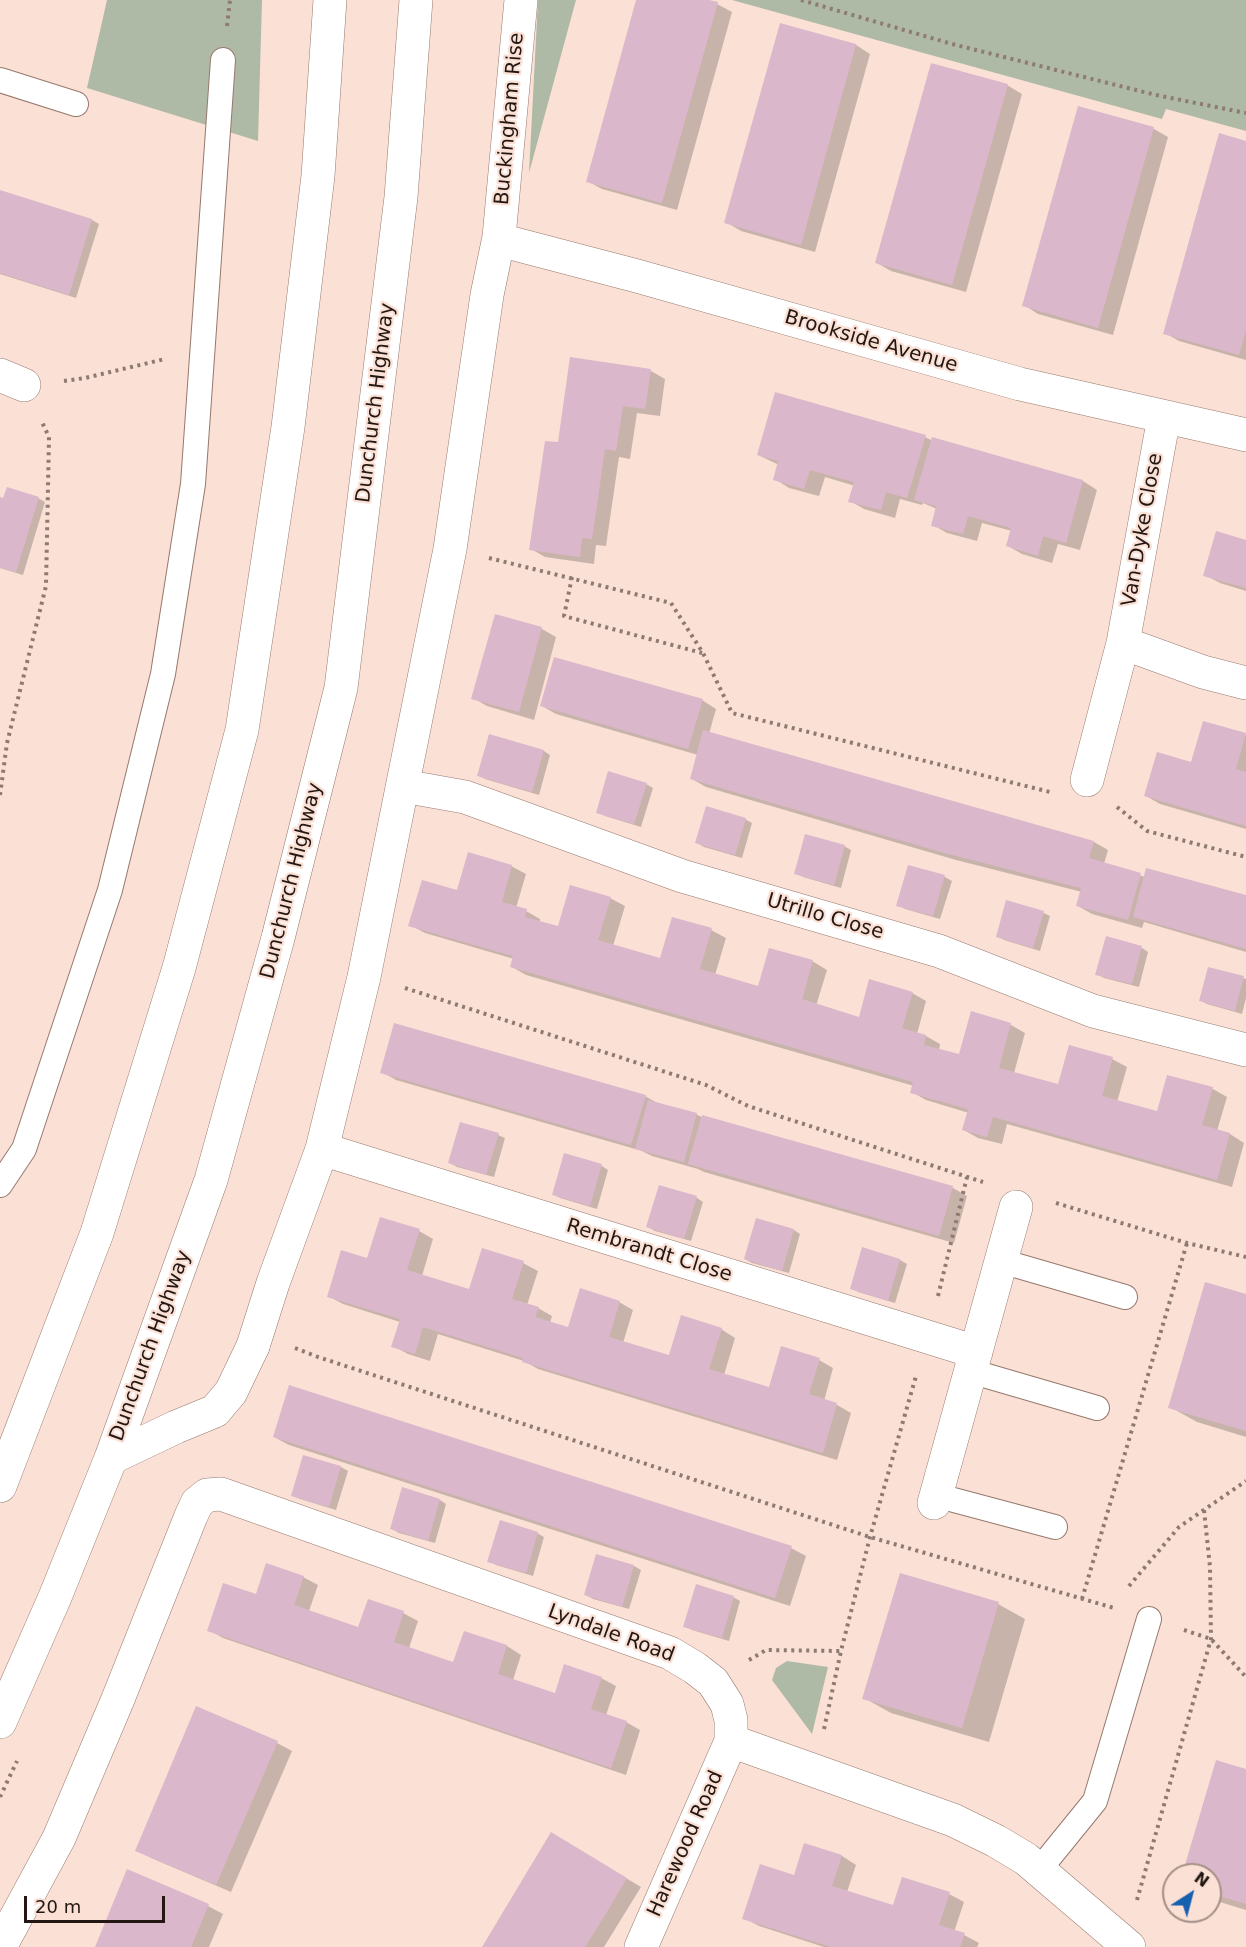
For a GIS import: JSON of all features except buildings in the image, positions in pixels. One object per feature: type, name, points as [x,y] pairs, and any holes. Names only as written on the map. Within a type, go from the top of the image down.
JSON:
[{"type":"main road","points":[[0,1486],[98,1233],[179,968],[242,730],[286,438],[315,199],[330,0]]},
{"type":"main road","name":"Dunchurch Highway","points":[[0,1722],[55,1597],[111,1458],[211,1180],[278,938],[341,688],[401,197],[416,0]]},
{"type":"main road","name":"Buckingham Rise","points":[[499,237],[521,0]]},
{"type":"main road","points":[[111,1458],[176,1426],[215,1411],[231,1392],[255,1340],[273,1283],[322,1149],[363,977],[450,549],[487,295],[499,237]]},
{"type":"main road","name":"Brookside Avenue","points":[[499,237],[511,243],[637,276],[1020,384],[1246,435]]},
{"type":"main road","name":"Van-Dyke Close","points":[[1097,793],[1164,417]]},
{"type":"main road","points":[[1123,643],[1203,672],[1246,683]]},
{"type":"main road","name":"Utrillo Close","points":[[403,786],[465,797],[682,876],[939,951],[1093,1011],[1246,1050]]},
{"type":"main road","name":"Rembrandt Close","points":[[322,1149],[927,1338],[973,1362]]},
{"type":"main road","points":[[935,1499],[1016,1207]]},
{"type":"main road","name":"Lyndale Road","points":[[0,1947],[59,1838],[118,1699],[191,1516],[197,1503],[207,1495],[221,1494],[670,1653],[713,1682],[727,1704],[731,1720],[731,1741]]},
{"type":"main road","points":[[731,1741],[953,1820],[996,1841],[1026,1859],[1120,1939]]},
{"type":"main road","name":"Harewood Road","points":[[641,1947],[731,1741]]},
{"type":"lane","points":[[0,1185],[24,1149],[110,890],[163,674],[193,484],[223,60]]},
{"type":"lane","points":[[0,80],[76,104]]},
{"type":"lane","points":[[1001,1262],[1125,1297]]},
{"type":"lane","points":[[973,1362],[1097,1408]]},
{"type":"lane","points":[[935,1499],[1055,1527]]},
{"type":"lane","points":[[1039,1870],[1095,1801],[1149,1619]]},
{"type":"path","points":[[801,0],[963,47],[1156,95],[1246,113]]},
{"type":"path","points":[[12,380],[85,378],[203,350]]},
{"type":"path","points":[[0,795],[7,743],[46,586],[49,437],[12,380]]},
{"type":"path","points":[[450,549],[671,603],[702,653],[732,713],[1051,793]]},
{"type":"path","points":[[572,577],[564,616],[702,653]]},
{"type":"path","points":[[1097,793],[1147,831],[1246,856]]},
{"type":"path","points":[[1097,793],[1118,807]]},
{"type":"path","points":[[363,977],[417,991],[706,1085],[748,1106],[989,1183]]},
{"type":"path","points":[[814,1771],[870,1537],[927,1338],[967,1177]]},
{"type":"path","points":[[1055,1203],[1187,1243],[1246,1257]]},
{"type":"path","points":[[1082,1599],[1187,1243]]},
{"type":"path","points":[[255,1340],[318,1357],[870,1537],[1112,1608],[1118,1600]]},
{"type":"path","points":[[1124,1593],[1179,1527],[1246,1481]]},
{"type":"path","points":[[1120,1939],[1135,1907],[1211,1639],[1210,1567],[1204,1510]]},
{"type":"path","points":[[713,1682],[766,1650],[841,1651]]},
{"type":"green space","points":[[107,0],[262,0],[258,141],[87,88]]},
{"type":"green space","points":[[538,0],[576,0],[529,173]]},
{"type":"green space","points":[[732,0],[1246,0],[1246,131],[1166,109],[1162,119]]},
{"type":"green space","points":[[787,1661],[828,1667],[812,1734],[772,1680],[776,1668]]}]
